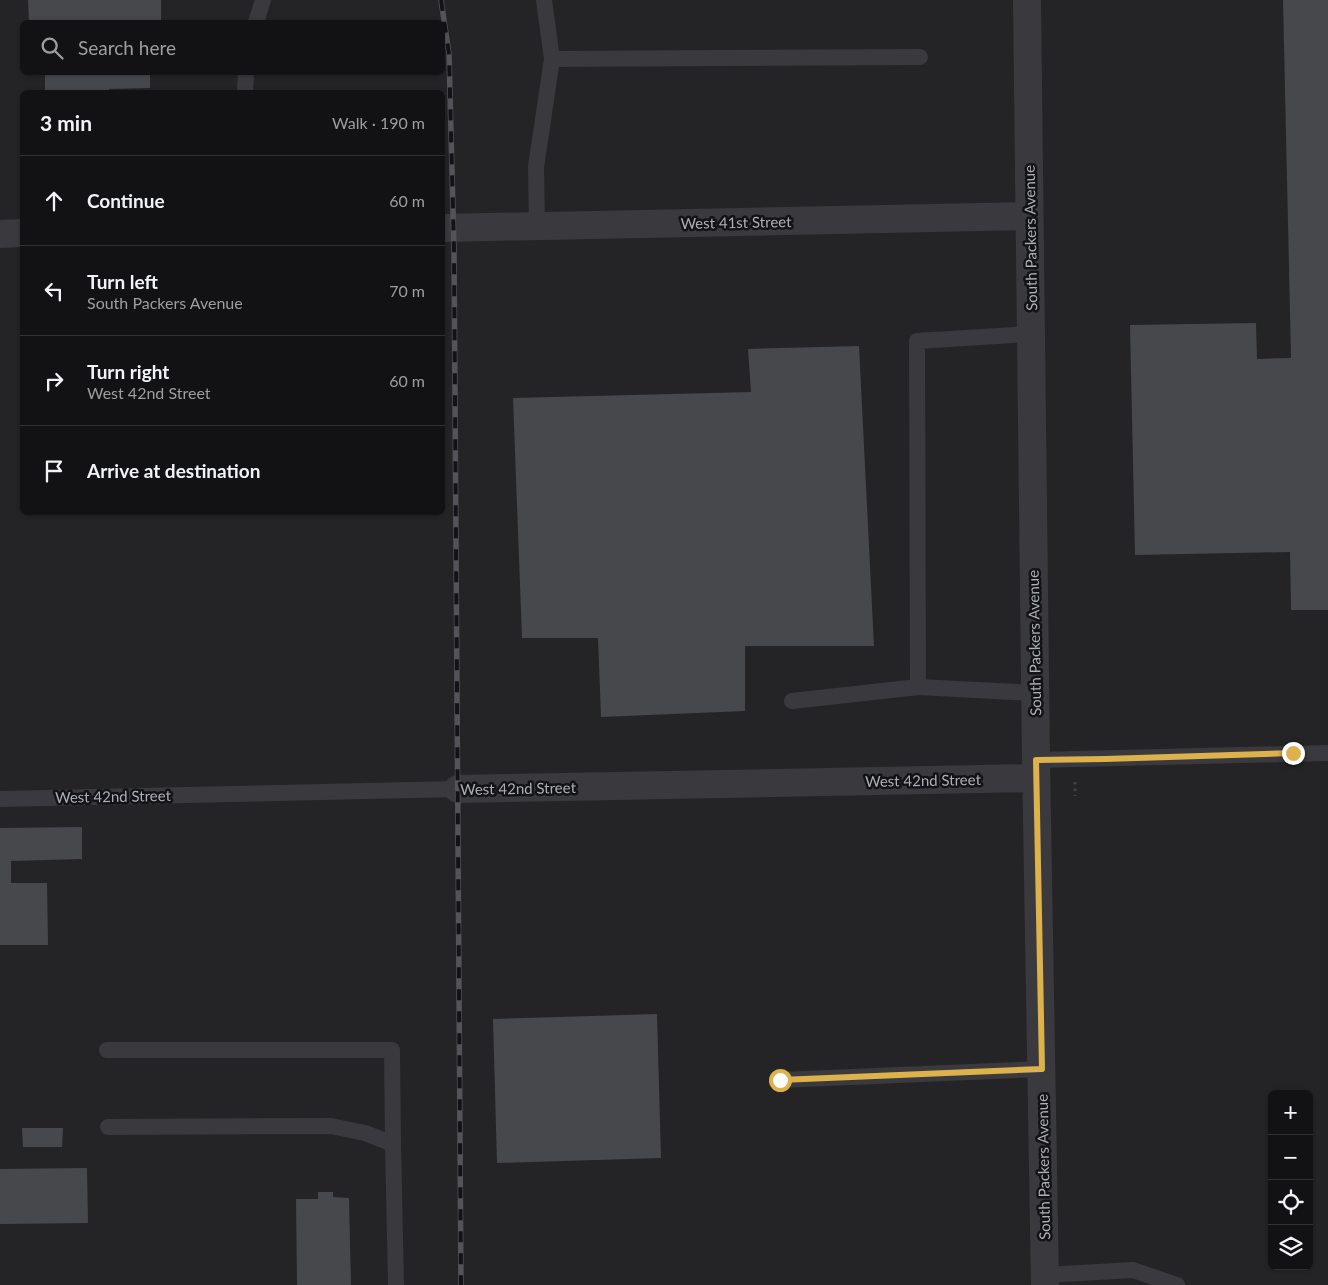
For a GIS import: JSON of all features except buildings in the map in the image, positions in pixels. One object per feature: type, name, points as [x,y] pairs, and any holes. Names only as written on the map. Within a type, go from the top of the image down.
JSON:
[{"type":"street","name":"South Packers Avenue","points":[[1027,0],[1036,769],[1045,1280]]},
{"type":"street","name":"West 41st Street","points":[[445,228],[1029,216]]},
{"type":"street","points":[[0,234],[20,233]]},
{"type":"street","name":"West 42nd Street","points":[[458,790],[1036,769]]},
{"type":"lane","points":[[257,20],[263,0]]},
{"type":"lane","points":[[537,226],[536,167],[552,58],[544,0]]},
{"type":"lane","points":[[552,58],[920,57]]},
{"type":"lane","points":[[245,90],[246,75]]},
{"type":"lane","points":[[918,687],[917,341],[1031,334]]},
{"type":"lane","points":[[792,701],[918,687],[1035,693]]},
{"type":"lane","name":"West 42nd Street","points":[[1036,769],[1328,752]]},
{"type":"lane","name":"West 42nd Street","points":[[0,798],[458,790]]},
{"type":"lane","points":[[106,1050],[392,1050],[396,1285]]},
{"type":"lane","points":[[780,1080],[1042,1069]]},
{"type":"lane","points":[[108,1127],[331,1126],[365,1133],[393,1144]]},
{"type":"lane","points":[[1045,1280],[1133,1270],[1176,1285]]},
{"type":"shaded area","points":[[0,0],[1328,0],[1328,1285],[0,1285]]},
{"type":"railway","points":[[441,0],[444,20]]},
{"type":"railway","points":[[445,27],[449,54],[454,249],[461,1285]]},
{"type":"route","points":[[780,1080],[1042,1069],[1036,760],[1293,753]]}]
